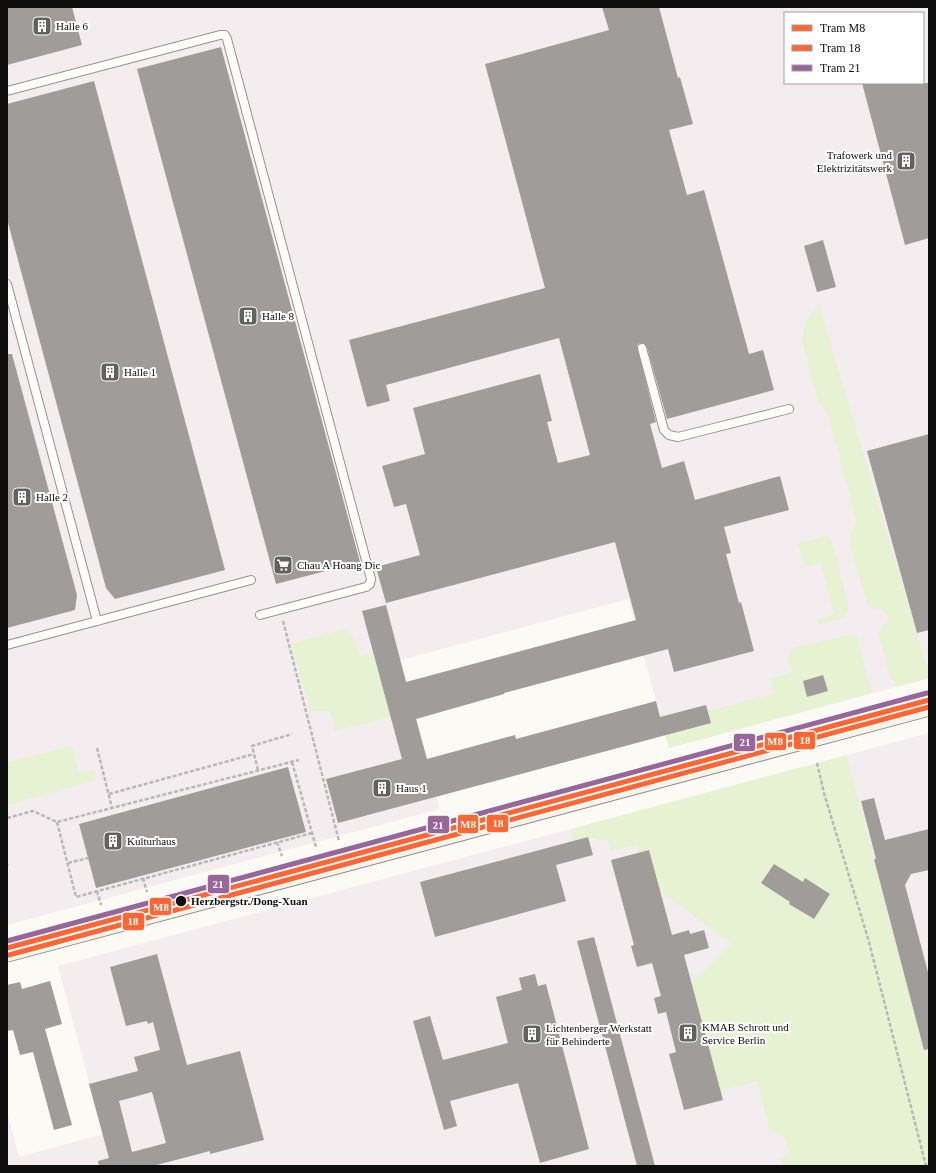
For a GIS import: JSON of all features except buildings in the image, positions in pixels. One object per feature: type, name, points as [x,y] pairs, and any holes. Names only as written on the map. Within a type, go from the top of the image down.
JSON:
[{"type":"street","points":[[7,951],[929,705]]},
{"type":"lane","points":[[7,91],[220,35],[225,35],[371,579],[370,584],[366,587],[260,615]]},
{"type":"lane","points":[[7,284],[97,621]]},
{"type":"lane","points":[[642,348],[664,430],[669,435],[678,437],[788,408]]},
{"type":"lane","points":[[7,645],[251,580]]},
{"type":"path","points":[[280,609],[339,841]]},
{"type":"path","points":[[258,770],[252,746],[292,734]]},
{"type":"path","points":[[97,748],[112,808]]},
{"type":"path","points":[[109,794],[254,754]]},
{"type":"path","points":[[7,818],[33,811],[57,822],[299,760]]},
{"type":"path","points":[[292,762],[316,847]]},
{"type":"path","points":[[817,763],[824,792],[869,942],[926,1166]]},
{"type":"path","points":[[279,765],[280,769]]},
{"type":"path","points":[[57,822],[76,897],[312,833]]},
{"type":"path","points":[[277,842],[282,856]]},
{"type":"path","points":[[68,863],[88,858]]},
{"type":"path","points":[[143,878],[147,892]]},
{"type":"path","points":[[97,891],[101,905]]},
{"type":"shaded area","points":[[7,7],[929,7],[929,678],[669,748],[628,599],[401,660],[440,809],[7,925]]},
{"type":"shaded area","points":[[929,733],[929,1068],[847,755]]},
{"type":"shaded area","points":[[802,767],[905,1166],[7,1166],[7,1111],[19,1157],[103,1134],[58,966]]},
{"type":"green space","points":[[819,304],[926,664],[929,664],[929,678],[896,687],[889,674],[878,633],[887,619],[886,613],[867,604],[849,541],[856,520],[828,415],[817,399],[802,340],[806,321]]},
{"type":"green space","points":[[830,535],[849,607],[846,617],[819,624],[818,619],[834,614],[820,563],[805,567],[798,543]]},
{"type":"green space","points":[[343,629],[353,636],[360,656],[374,653],[391,717],[335,731],[330,711],[311,712],[291,644]]},
{"type":"green space","points":[[850,635],[857,636],[872,693],[669,748],[665,735],[711,723],[708,711],[773,694],[770,679],[792,672],[788,653],[792,648]]},
{"type":"green space","points":[[72,746],[79,773],[94,770],[96,780],[7,805],[7,762]]},
{"type":"green space","points":[[847,755],[929,1064],[929,1166],[783,1166],[779,1159],[790,1153],[783,1136],[769,1129],[757,1081],[720,1091],[691,983],[732,943],[660,892],[649,850],[639,853],[638,845],[610,851],[608,839],[602,841],[588,837],[572,841],[571,829]]},
{"type":"tram line","name":"21","points":[[7,941],[927,693]]},
{"type":"tram line","name":"M8","points":[[7,948],[929,700]]},
{"type":"tram line","name":"18","points":[[9,955],[929,707]]},
{"type":"place","name":"Halle 6","points":[[42,26]]},
{"type":"place","name":"Trafowerk und Elektrizitätswerk","points":[[906,161]]},
{"type":"place","name":"Halle 8","points":[[248,316]]},
{"type":"place","name":"Halle 1","points":[[110,372]]},
{"type":"place","name":"Halle 2","points":[[22,497]]},
{"type":"place","name":"Chau A Hoang Dic","points":[[283,565]]},
{"type":"place","name":"Haus 1","points":[[382,788]]},
{"type":"place","name":"Kulturhaus","points":[[113,841]]},
{"type":"place","name":"Herzbergstr./Dong-Xuan","points":[[181,901]]},
{"type":"place","name":"KMAB Schrott und Service Berlin","points":[[688,1033]]},
{"type":"place","name":"Lichtenberger Werkstatt für Behinderte","points":[[532,1034]]}]
